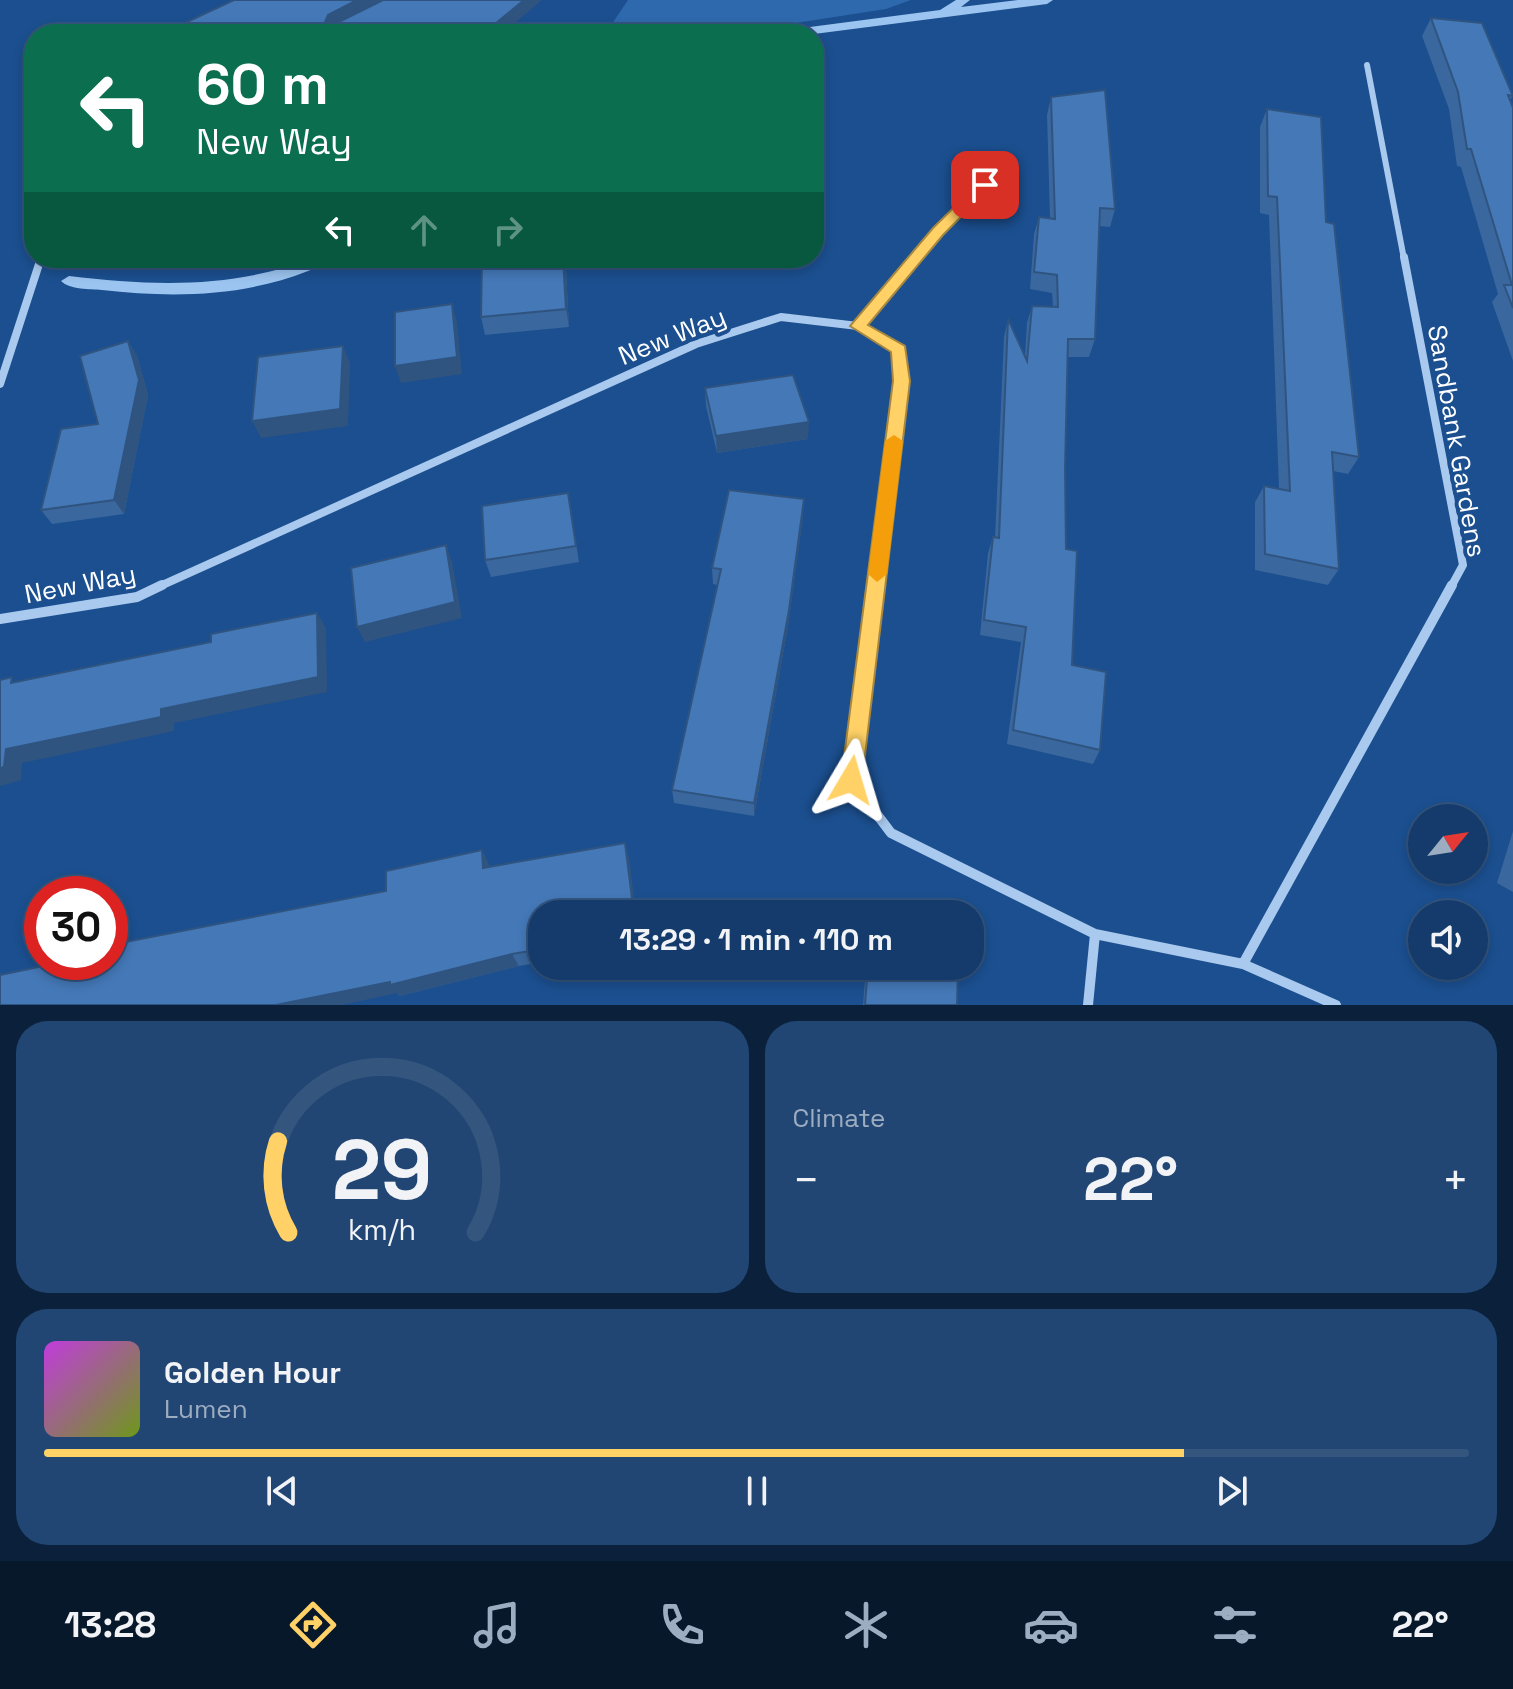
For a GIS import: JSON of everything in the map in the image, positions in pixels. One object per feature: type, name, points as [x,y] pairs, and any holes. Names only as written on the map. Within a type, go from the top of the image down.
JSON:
[{"type":"street","name":"Sandbank Gardens","points":[[1243,964],[1463,565],[1367,65]]},
{"type":"street","points":[[858,326],[938,232],[985,185]]},
{"type":"street","points":[[0,384],[38,268]]},
{"type":"street","name":"New Way","points":[[0,619],[137,597],[696,344],[781,317],[858,326],[899,350],[901,365],[900,396],[851,780],[891,833],[1095,934]]},
{"type":"street","points":[[1088,1005],[1095,934],[1243,964],[1336,1005]]},
{"type":"shaded area","points":[[628,0],[911,0],[886,9],[789,24],[612,24]]},
{"type":"building","points":[[234,0],[357,0],[328,15],[325,22],[330,24],[182,24]]},
{"type":"building","points":[[383,0],[524,0],[495,24],[335,24]]},
{"type":"building","points":[[1431,18],[1482,23],[1513,96],[1508,95],[1513,108],[1513,308],[1504,285],[1512,285],[1471,149],[1467,149],[1458,92]]},
{"type":"building","points":[[1105,90],[1115,209],[1100,208],[1095,339],[1068,339],[1065,469],[1066,549],[1077,551],[1072,665],[1106,672],[1100,750],[1013,730],[1026,627],[984,620],[993,537],[999,538],[1008,319],[1027,361],[1032,306],[1058,307],[1057,275],[1034,272],[1039,217],[1055,219],[1051,97]]},
{"type":"building","points":[[1267,109],[1321,117],[1326,222],[1334,224],[1359,457],[1332,452],[1339,569],[1265,554],[1264,486],[1290,491],[1277,197],[1268,196]]},
{"type":"building","points":[[482,268],[564,268],[566,309],[481,317]]},
{"type":"building","points":[[452,304],[457,357],[395,366],[395,312]]},
{"type":"building","points":[[128,341],[139,380],[114,500],[41,510],[61,429],[98,424],[80,356]]},
{"type":"building","points":[[343,346],[340,409],[252,421],[258,357]]},
{"type":"building","points":[[793,375],[809,422],[716,436],[705,388]]},
{"type":"building","points":[[729,490],[804,499],[789,610],[754,803],[672,790],[721,569],[712,568]]},
{"type":"building","points":[[568,493],[576,546],[485,560],[482,506]]},
{"type":"building","points":[[446,545],[455,602],[357,627],[351,568]]},
{"type":"building","points":[[317,613],[318,677],[161,709],[161,717],[6,749],[4,767],[0,768],[0,680],[12,677],[11,683],[211,642],[211,634]]},
{"type":"building","points":[[625,843],[632,900],[528,900],[528,951],[390,985],[390,982],[276,1005],[0,1005],[0,975],[24,970],[24,980],[128,980],[128,941],[386,891],[386,871],[482,850],[483,868]]},
{"type":"building","points":[[867,980],[958,980],[957,1005],[865,1005]]},
{"type":"waterway","points":[[824,29],[943,13],[964,0]]},
{"type":"waterway","points":[[950,12],[1047,0]]},
{"type":"waterway","points":[[69,281],[138,289],[200,289],[262,280],[302,268]]},
{"type":"slow traffic","points":[[877,574],[894,441]]},
{"type":"route","points":[[851,780],[902,381],[899,350],[858,326],[938,232],[985,185]]}]
